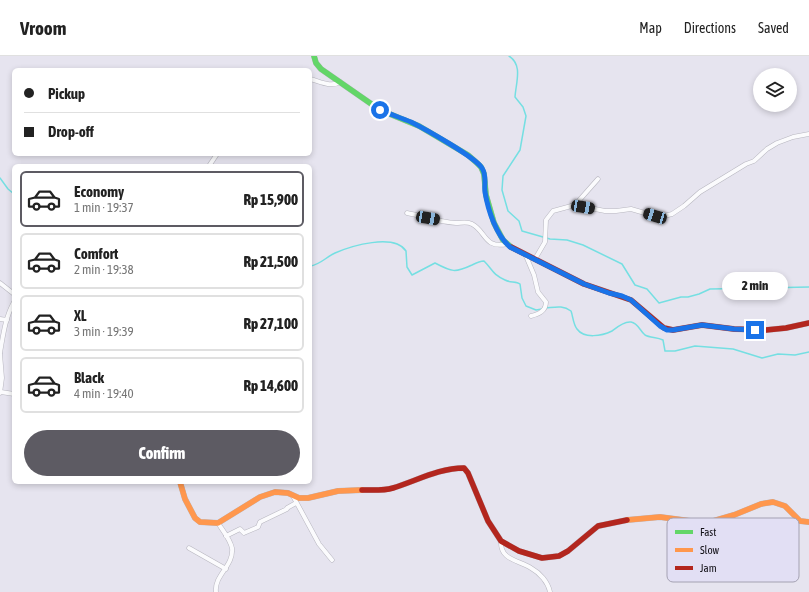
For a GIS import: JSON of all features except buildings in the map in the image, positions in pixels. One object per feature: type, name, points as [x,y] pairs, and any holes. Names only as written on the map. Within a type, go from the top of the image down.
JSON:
[{"type":"street","points":[[314,56],[316,63],[321,69],[380,110],[419,126],[468,155],[478,163],[482,167],[484,174],[486,194],[494,223],[507,244],[526,256],[535,259],[584,284],[631,300],[660,326],[669,330],[702,325],[734,329],[766,330],[786,328],[809,323]]},
{"type":"street","points":[[312,80],[331,85],[335,85],[340,82]]},
{"type":"street","points":[[535,259],[545,242],[546,220],[550,213],[559,208],[575,205],[605,211],[631,209],[655,216],[672,214],[700,192],[746,164],[754,161],[777,143],[793,137],[809,134]]},
{"type":"street","points":[[575,205],[598,179]]},
{"type":"street","points":[[407,213],[456,223],[469,222],[474,225],[486,239],[494,244],[507,244]]},
{"type":"street","points":[[526,256],[534,275],[538,292],[546,302],[546,307],[543,311],[531,316]]},
{"type":"street","points":[[0,283],[12,292]]},
{"type":"street","points":[[12,306],[7,320],[0,354],[2,378],[0,392],[12,394]]},
{"type":"street","points":[[0,319],[7,320]]},
{"type":"street","points":[[181,484],[185,499],[195,518],[200,522],[218,523],[224,521],[265,495],[277,492],[288,493],[299,498],[308,498],[338,491],[386,489],[452,468],[464,468],[468,473],[488,521],[501,541],[503,553],[511,559],[536,571],[543,578],[550,592]]},
{"type":"street","points":[[293,496],[319,544],[332,560]]},
{"type":"street","points":[[722,518],[770,502],[782,504],[797,518]]},
{"type":"street","points":[[226,536],[240,529],[244,533],[258,527],[260,522],[296,503]]},
{"type":"street","points":[[501,541],[519,551],[542,558],[554,557],[568,551],[598,526],[609,523],[660,517],[668,518]]},
{"type":"street","points":[[799,520],[809,522]]},
{"type":"street","points":[[216,592],[217,581],[226,569],[232,554],[230,543],[218,523]]},
{"type":"street","points":[[189,548],[226,569]]},
{"type":"waterway","points":[[509,56],[516,64],[518,74],[515,97],[523,107],[526,116],[520,150],[503,176],[502,190],[508,211],[519,221],[522,231],[550,239],[567,240],[583,245],[622,264],[635,285],[647,289],[659,303],[699,294],[710,289],[809,287]]},
{"type":"waterway","points":[[0,178],[12,192]]},
{"type":"waterway","points":[[312,265],[335,253],[351,247],[382,242],[392,243],[400,246],[406,251],[407,267],[412,275],[435,263],[450,270],[457,270],[484,261],[498,276],[507,281],[520,284],[522,298],[526,306],[536,310],[542,309]]},
{"type":"waterway","points":[[546,308],[562,307],[568,309],[571,311],[577,329],[584,334],[593,336],[612,331],[623,323],[631,322],[637,325],[645,335],[663,340],[665,351],[675,351],[695,346],[733,349],[762,358],[778,354],[795,355],[809,352]]},
{"type":"traffic: fast","points":[[314,56],[316,63],[321,69],[380,110],[419,126],[468,155],[477,163],[481,167],[484,174],[486,195],[494,223],[503,240],[511,247]]},
{"type":"traffic: slow","points":[[181,484],[185,499],[195,518],[200,522],[218,523],[260,497],[275,492],[288,493],[299,498],[308,498],[338,491],[362,490]]},
{"type":"traffic: slow","points":[[724,518],[761,504],[773,502],[785,506],[797,518]]},
{"type":"traffic: slow","points":[[627,520],[660,517],[668,518]]},
{"type":"traffic: slow","points":[[799,520],[809,522]]},
{"type":"traffic: jam","points":[[511,247],[584,284],[631,300],[664,328],[673,330],[702,325],[734,329],[766,330],[786,328],[809,323]]},
{"type":"traffic: jam","points":[[362,490],[389,489],[437,472],[464,468],[468,473],[488,521],[501,541],[519,551],[542,558],[559,556],[568,551],[598,526],[627,520]]},
{"type":"route","points":[[380,110],[419,126],[468,155],[482,167],[489,210],[503,240],[510,247],[584,284],[631,300],[660,326],[667,330],[702,325],[755,330]]}]
